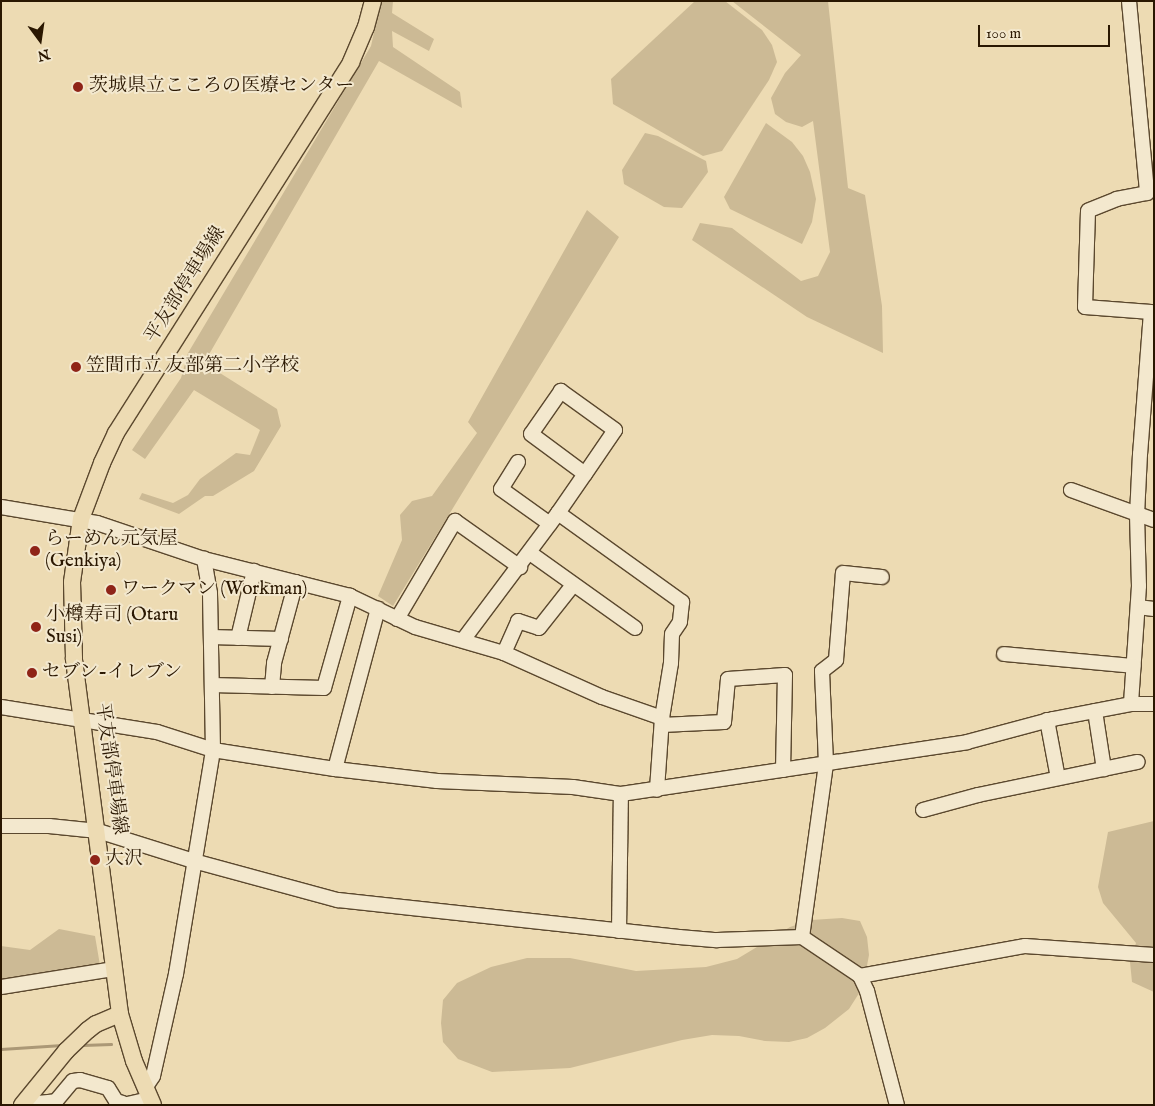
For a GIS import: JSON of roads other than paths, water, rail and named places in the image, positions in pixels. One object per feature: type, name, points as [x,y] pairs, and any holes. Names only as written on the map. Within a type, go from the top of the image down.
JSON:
[{"type":"main road","name":"平友部停車場線","points":[[150,1097],[129,1048],[120,1014],[83,721],[72,628],[72,582],[81,519],[102,463],[116,433],[351,62],[366,28],[373,1]]},
{"type":"main road","points":[[24,1102],[66,1051],[88,1030],[120,1014]]},
{"type":"street","points":[[1129,1],[1147,193],[1117,199],[1088,211],[1085,307],[1151,312],[1137,516],[1138,607],[1131,704]]},
{"type":"street","points":[[464,640],[520,567],[554,519],[585,474],[615,430],[561,391],[531,434],[585,474]]},
{"type":"street","points":[[518,462],[501,489],[554,519],[682,602],[680,622],[672,634],[671,663],[662,721],[657,790]]},
{"type":"street","points":[[1071,490],[1137,516],[1154,520]]},
{"type":"street","points":[[1,508],[81,519],[204,558],[350,596],[415,627],[504,653],[602,697],[662,721],[724,722],[728,679],[784,675],[783,770]]},
{"type":"street","points":[[397,618],[456,521],[520,567]]},
{"type":"street","points":[[530,553],[635,628]]},
{"type":"street","points":[[24,1102],[56,1101],[73,1081],[80,1080],[108,1088],[116,1101],[123,1104],[150,1097],[176,974],[213,750],[210,593],[204,558]]},
{"type":"street","points":[[238,638],[254,571]]},
{"type":"street","points":[[802,937],[826,762],[822,671],[836,660],[843,574],[882,577]]},
{"type":"street","points":[[272,687],[274,663],[296,582]]},
{"type":"street","points":[[504,653],[518,621],[539,628],[573,585]]},
{"type":"street","points":[[212,685],[324,688],[350,596]]},
{"type":"street","points":[[1138,607],[1154,609]]},
{"type":"street","points":[[336,769],[378,608]]},
{"type":"street","points":[[211,637],[281,639]]},
{"type":"street","points":[[1004,654],[1133,666]]},
{"type":"street","points":[[1,707],[157,732],[213,750],[336,769],[437,781],[573,787],[621,794],[967,742],[1047,720],[1131,704],[1154,704]]},
{"type":"street","points":[[1095,711],[1104,769]]},
{"type":"street","points":[[1047,720],[1058,778]]},
{"type":"street","points":[[923,810],[978,795],[1138,762]]},
{"type":"street","points":[[619,931],[621,794]]},
{"type":"street","points":[[1,826],[49,826],[98,831],[194,861],[338,900],[717,940],[802,937],[860,976],[867,992],[897,1105]]},
{"type":"street","points":[[860,976],[1025,946],[1154,955]]},
{"type":"street","points":[[1,987],[114,969]]},
{"type":"waterway","points":[[83,1045],[111,1044]]},
{"type":"waterway","points":[[1,1049],[62,1045]]},
{"type":"place","name":"茨城県立こころの医療センター","points":[[78,87]]},
{"type":"place","name":"笠間市立 友部第二小学校","points":[[76,367]]},
{"type":"place","name":"らーめん元気屋 (Genkiya)","points":[[35,551]]},
{"type":"place","name":"ワークマン (Workman)","points":[[111,590]]},
{"type":"place","name":"小樽寿司 (Otaru Susi)","points":[[36,627]]},
{"type":"place","name":"セブン-イレブン","points":[[32,673]]},
{"type":"place","name":"大沢","points":[[95,860]]}]
